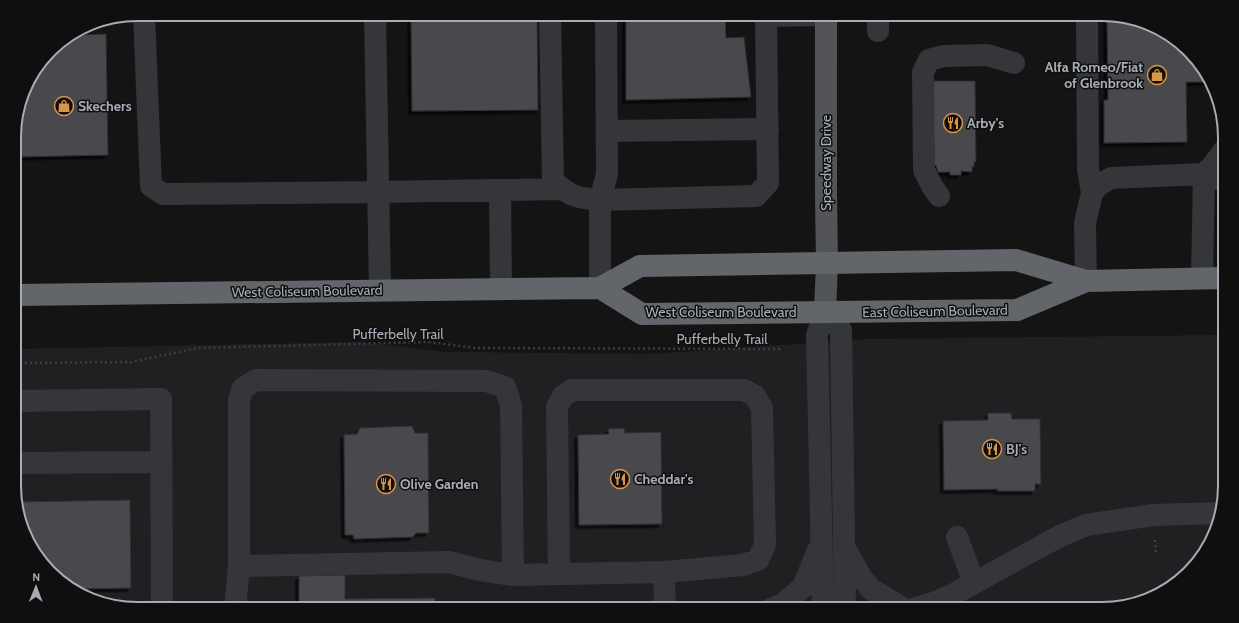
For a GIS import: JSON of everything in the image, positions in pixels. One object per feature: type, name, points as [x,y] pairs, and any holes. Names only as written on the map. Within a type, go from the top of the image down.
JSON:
[{"type":"highway","name":"East Coliseum Boulevard","points":[[827,263],[1016,260],[1086,281],[1218,278]]},
{"type":"highway","name":"West Coliseum Boulevard","points":[[21,295],[600,288],[640,266],[827,263]]},
{"type":"highway","name":"East Coliseum Boulevard","points":[[825,312],[1017,310],[1086,281]]},
{"type":"highway","name":"West Coliseum Boulevard","points":[[600,288],[642,314],[825,312]]},
{"type":"main road","name":"Speedway Drive","points":[[825,312],[827,263],[826,21]]},
{"type":"lane","points":[[144,21],[151,186],[163,194],[562,189]]},
{"type":"lane","points":[[375,21],[380,290]]},
{"type":"lane","points":[[550,21],[553,180],[565,192],[578,198],[600,200],[756,196],[768,183],[766,21]]},
{"type":"lane","points":[[600,288],[600,200],[607,174],[606,21]]},
{"type":"lane","points":[[1086,281],[1085,223],[1092,193],[1088,169],[1087,21]]},
{"type":"lane","points":[[939,196],[924,170],[923,72],[929,60],[944,56],[987,56],[1014,62]]},
{"type":"lane","points":[[606,131],[768,128]]},
{"type":"lane","points":[[1202,278],[1204,174],[1218,158]]},
{"type":"lane","points":[[1092,193],[1099,185],[1111,178],[1204,174],[1218,179]]},
{"type":"lane","points":[[500,190],[501,289]]},
{"type":"lane","points":[[823,602],[817,335],[825,312],[841,330],[845,602]]},
{"type":"lane","points":[[236,602],[239,566],[239,400],[243,388],[256,380],[486,381],[505,387],[511,405],[513,575]]},
{"type":"lane","points":[[239,566],[449,562],[480,570],[513,575],[664,572],[744,565],[758,560],[765,545],[762,408],[755,396],[744,390],[572,390],[563,396],[557,407],[559,574]]},
{"type":"lane","points":[[21,401],[161,400],[162,602]]},
{"type":"lane","points":[[21,463],[161,462]]},
{"type":"lane","points":[[936,602],[954,602],[974,583],[1060,536],[1086,525],[1143,516],[1214,514]]},
{"type":"lane","points":[[957,537],[974,583]]},
{"type":"lane","points":[[785,602],[803,587],[821,544]]},
{"type":"lane","points":[[844,547],[861,576],[871,589],[892,602]]},
{"type":"lane","points":[[664,572],[665,602]]},
{"type":"path","name":"Pufferbelly Trail","points":[[21,363],[131,362],[198,348],[428,342],[476,348],[783,349]]},
{"type":"path","points":[[1155,540],[1156,555]]},
{"type":"shaded area","points":[[1218,335],[1218,486],[1214,516],[1206,537],[1198,550],[1178,573],[1153,590],[1139,596],[1109,602],[137,602],[122,601],[100,596],[86,590],[61,573],[45,557],[30,530],[25,516],[21,486],[21,349],[359,342],[447,352],[649,354],[869,339]]},
{"type":"building","points":[[411,21],[537,21],[538,110],[412,111]]},
{"type":"building","points":[[626,21],[725,21],[726,38],[744,37],[751,97],[626,100]]},
{"type":"building","name":"Alfa Romeo/Fiat of Glenbrook","points":[[1107,21],[1139,27],[1166,41],[1189,61],[1204,82],[1186,82],[1187,142],[1104,143],[1104,100],[1108,100]]},
{"type":"building","name":"Skechers","points":[[106,34],[108,155],[21,157],[22,122],[25,107],[33,86],[45,66],[61,50],[83,35]]},
{"type":"building","name":"Arby's","points":[[933,81],[975,81],[976,162],[974,162],[974,167],[972,167],[972,172],[961,171],[961,175],[950,175],[950,172],[938,172],[936,165],[934,166]]},
{"type":"building","name":"BJ's","points":[[988,413],[1011,413],[1012,419],[1040,419],[1041,484],[1035,484],[1035,491],[997,491],[998,489],[944,490],[943,421],[988,420]]},
{"type":"building","name":"Olive Garden","points":[[412,426],[415,433],[428,433],[429,533],[416,533],[413,537],[354,539],[353,535],[345,535],[344,435],[357,434],[360,428]]},
{"type":"building","name":"Cheddar's","points":[[624,428],[625,433],[661,432],[662,524],[579,525],[578,435],[609,434],[608,429]]},
{"type":"building","points":[[130,500],[131,588],[84,589],[73,582],[61,573],[45,557],[30,530],[22,502]]},
{"type":"building","points":[[345,575],[345,599],[435,598],[435,602],[299,602],[299,576]]},
{"type":"place","name":"Alfa Romeo/Fiat of Glenbrook","points":[[1157,75]]},
{"type":"place","name":"Skechers","points":[[64,106]]},
{"type":"place","name":"Arby's","points":[[953,123]]},
{"type":"place","name":"BJ's","points":[[992,449]]},
{"type":"place","name":"Cheddar's","points":[[620,479]]},
{"type":"place","name":"Olive Garden","points":[[386,484]]}]
